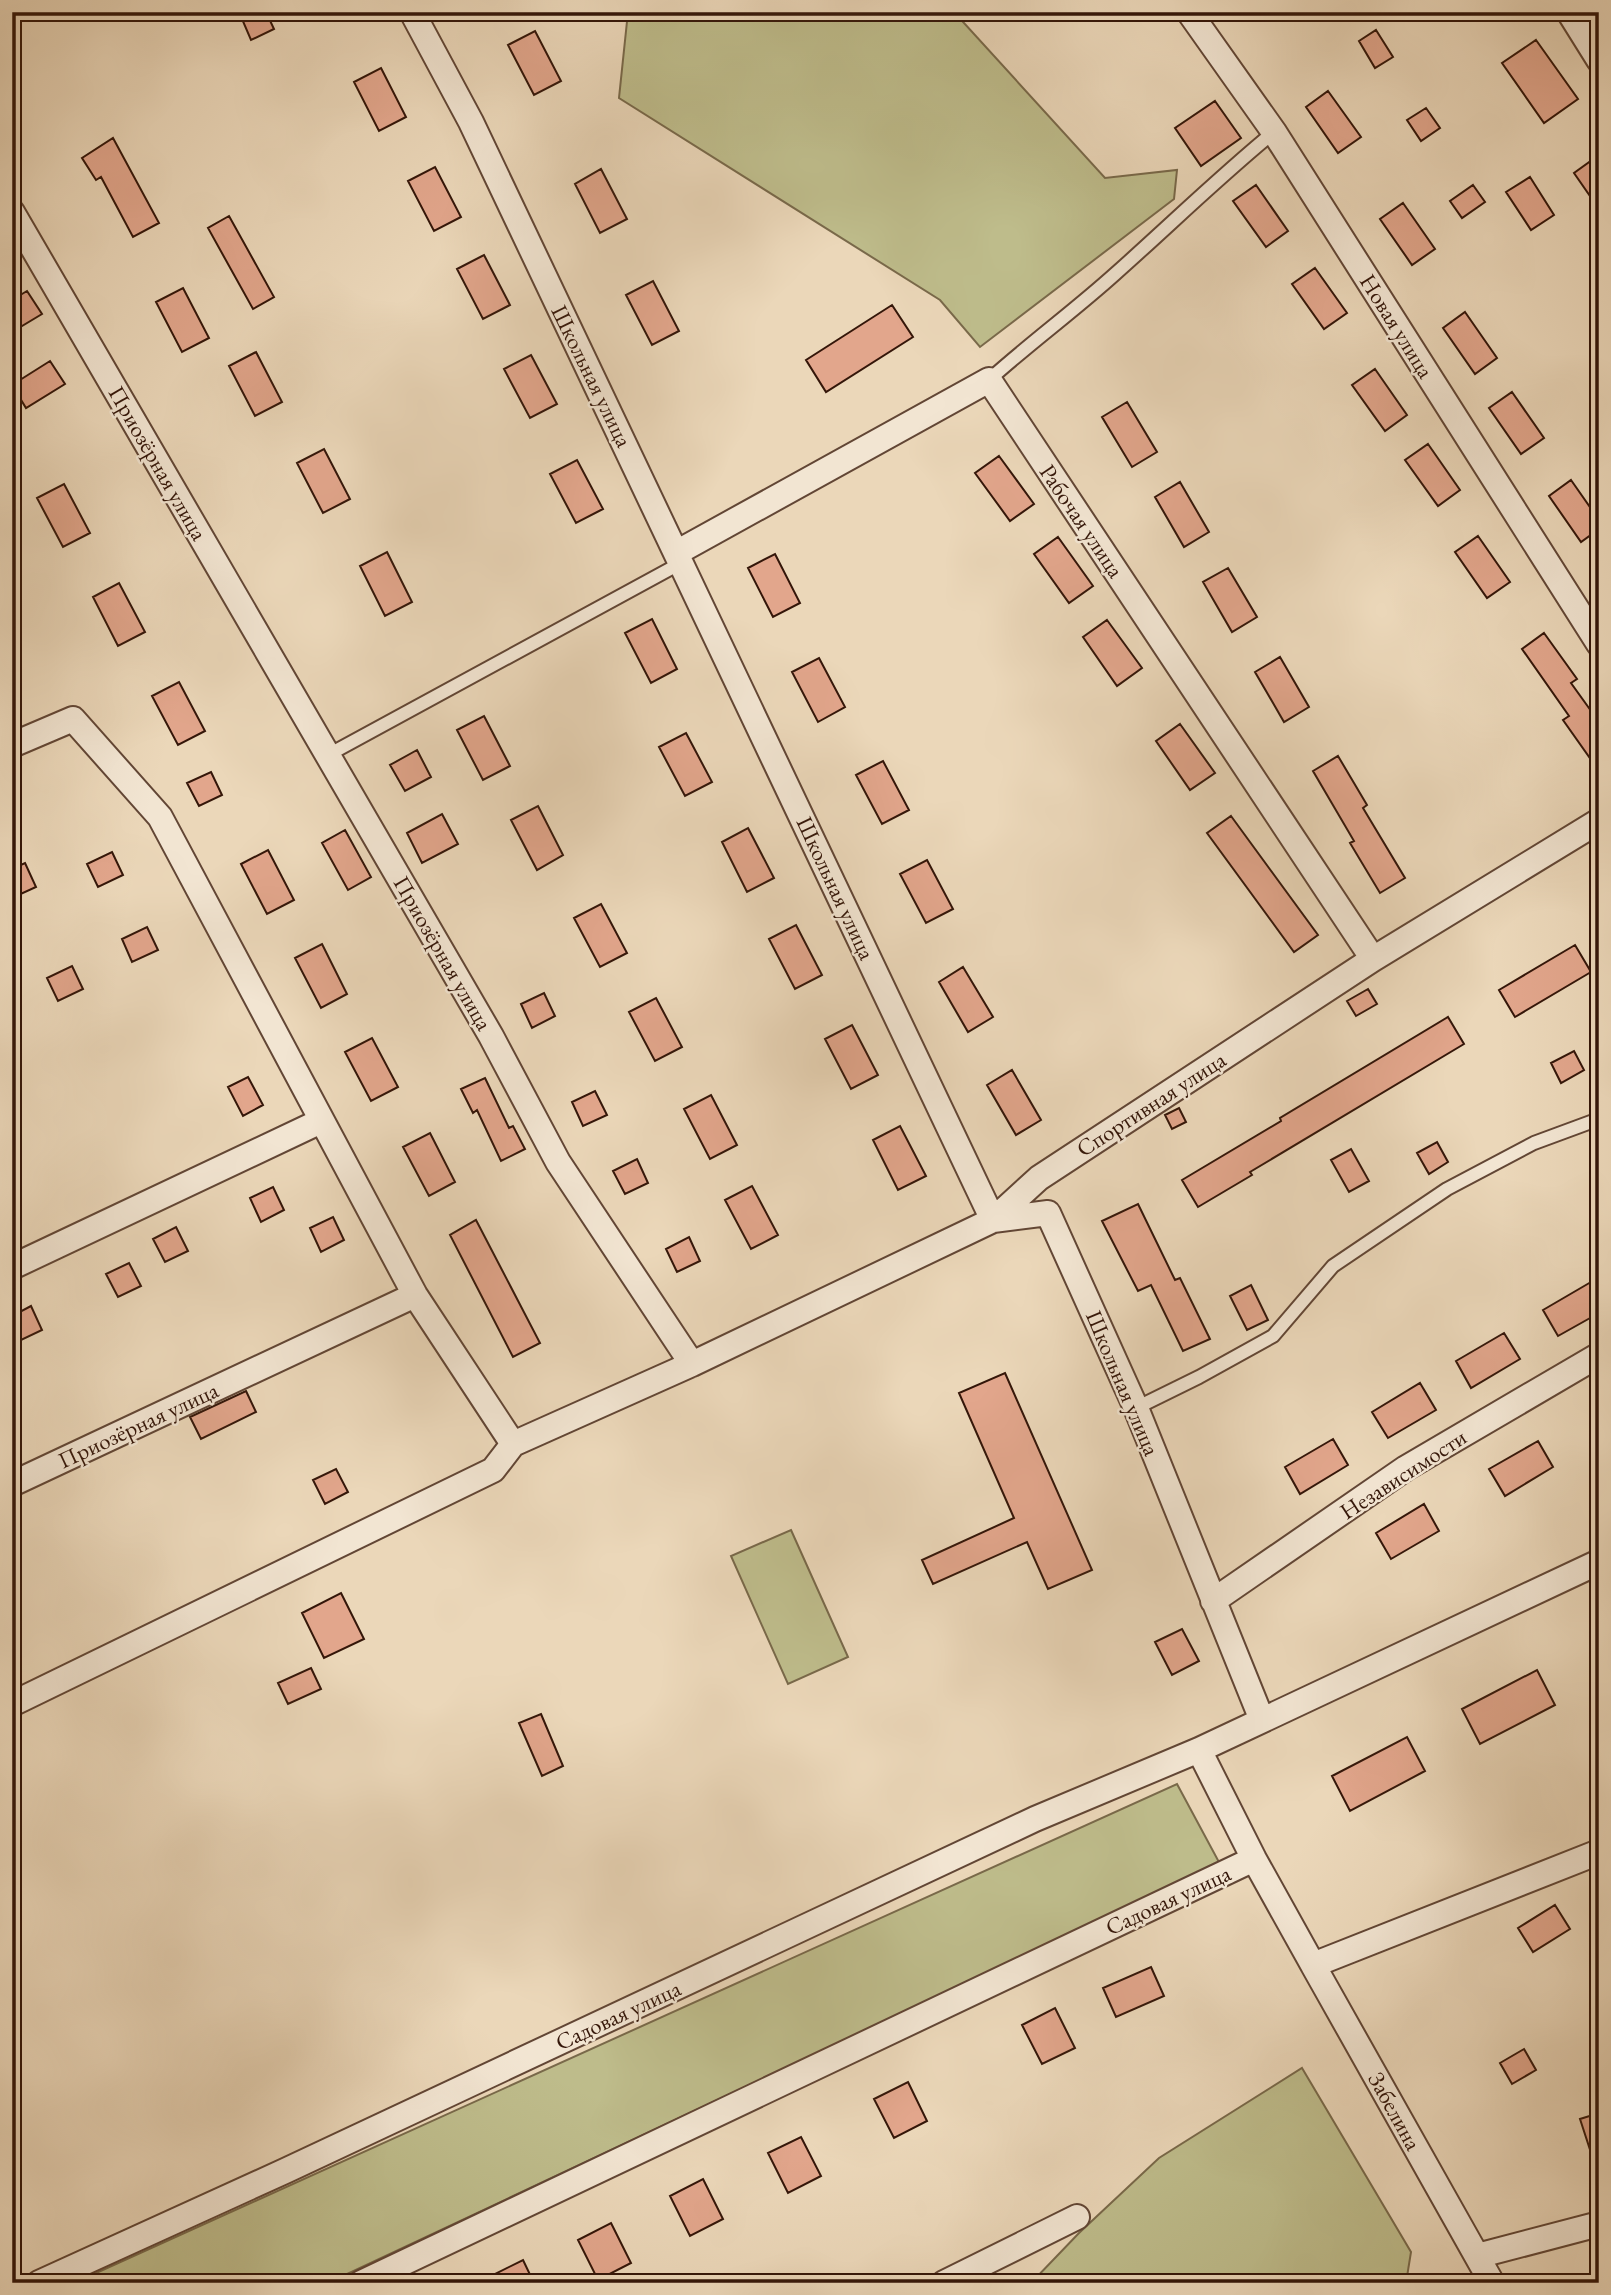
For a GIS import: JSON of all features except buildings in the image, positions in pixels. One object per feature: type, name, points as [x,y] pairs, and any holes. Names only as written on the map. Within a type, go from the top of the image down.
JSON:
[{"type":"street","name":"Школьная улица","points":[[412,12],[471,122],[993,1220],[1048,1213],[1136,1408],[1262,1720]]},
{"type":"street","name":"Новая улица","points":[[1189,12],[1274,131],[1599,644]]},
{"type":"street","points":[[1569,12],[1599,60]]},
{"type":"street","name":"Приозёрная улица","points":[[12,212],[491,1036],[558,1161],[692,1364]]},
{"type":"street","points":[[678,558],[989,380]]},
{"type":"street","name":"Рабочая улица","points":[[989,380],[1373,959]]},
{"type":"street","points":[[12,744],[73,719],[160,817],[415,1295],[513,1444]]},
{"type":"street","name":"Спортивная улица","points":[[692,1364],[993,1220],[1039,1178],[1373,959],[1599,821]]},
{"type":"street","points":[[12,1267],[321,1121]]},
{"type":"street","name":"Приозёрная улица","points":[[12,1484],[415,1295]]},
{"type":"street","name":"Независимости","points":[[1213,1601],[1406,1468],[1599,1355]]},
{"type":"street","points":[[12,1704],[493,1470],[513,1444],[692,1364]]},
{"type":"street","name":"Садовая улица","points":[[39,2283],[285,2171],[1035,1819],[1199,1750],[1599,1562]]},
{"type":"street","name":"Садовая улица","points":[[1199,1750],[1254,1859],[1313,1965]]},
{"type":"street","points":[[1313,1965],[1599,1852]]},
{"type":"street","name":"Садовая улица","points":[[361,2283],[1254,1859]]},
{"type":"street","name":"Забелина","points":[[1313,1965],[1492,2283]]},
{"type":"street","points":[[944,2283],[1077,2217]]},
{"type":"street","points":[[1477,2256],[1599,2224]]},
{"type":"lane","points":[[989,380],[1114,276],[1274,131]]},
{"type":"lane","points":[[328,755],[678,558]]},
{"type":"lane","points":[[1136,1408],[1273,1336],[1334,1266],[1447,1189],[1534,1143],[1599,1119]]},
{"type":"shaded area","points":[[628,12],[954,12],[1105,178],[1177,170],[1174,199],[980,347],[940,300],[619,98]]},
{"type":"shaded area","points":[[791,1530],[848,1657],[788,1684],[731,1556]]},
{"type":"shaded area","points":[[1177,1784],[1220,1864],[328,2283],[74,2283]]},
{"type":"shaded area","points":[[1302,2068],[1411,2252],[1406,2283],[1031,2283],[1079,2233],[1159,2158]]}]
